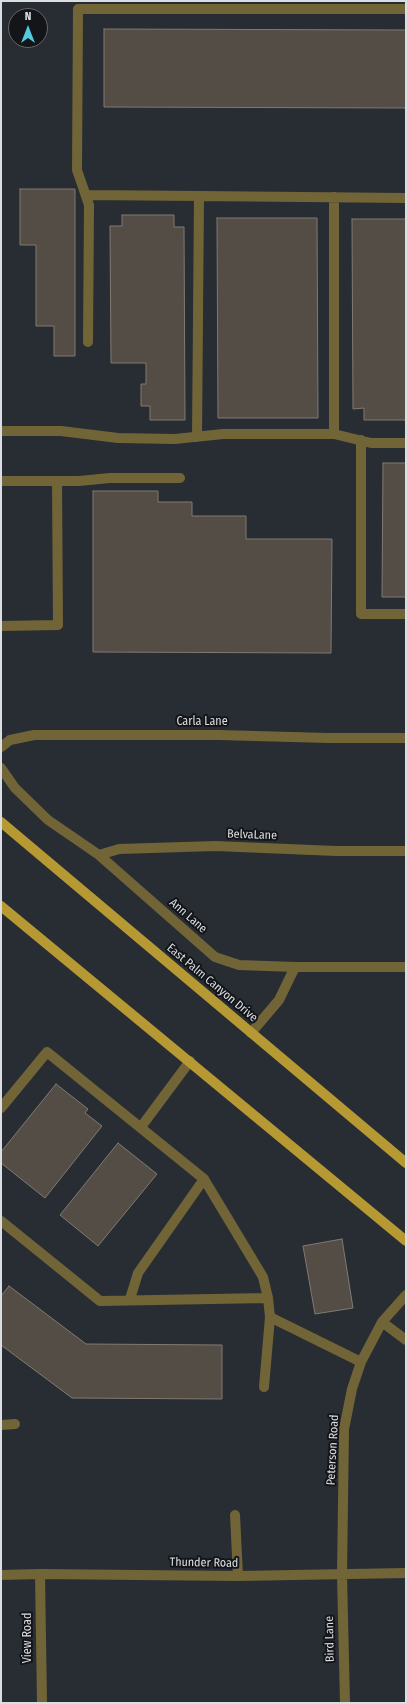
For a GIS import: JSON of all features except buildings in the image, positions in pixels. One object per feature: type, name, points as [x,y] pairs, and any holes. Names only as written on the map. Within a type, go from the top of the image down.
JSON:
[{"type":"main road","name":"East Palm Canyon Drive","points":[[1,822],[406,1162]]},
{"type":"main road","points":[[1,906],[406,1241]]},
{"type":"street","points":[[88,342],[89,205],[77,170],[78,9],[406,9]]},
{"type":"street","points":[[86,195],[406,198]]},
{"type":"street","points":[[197,437],[199,196]]},
{"type":"street","points":[[334,197],[334,434]]},
{"type":"street","points":[[1,430],[61,431],[118,438],[175,439],[223,434],[334,434],[371,443],[406,443]]},
{"type":"street","points":[[361,440],[361,614],[406,614]]},
{"type":"street","points":[[1,481],[79,481],[110,478],[180,478]]},
{"type":"street","points":[[1,626],[58,626],[57,481]]},
{"type":"street","name":"Carla Lane","points":[[1,747],[10,740],[34,735],[219,735],[328,738],[406,738]]},
{"type":"street","name":"Ann Lane","points":[[1,768],[15,788],[48,820],[99,856],[215,957],[239,965],[295,967],[406,967]]},
{"type":"street","name":"BelvaLane","points":[[99,856],[119,849],[215,846],[336,851],[406,851]]},
{"type":"street","points":[[251,1033],[279,1000],[295,967]]},
{"type":"street","points":[[1,1108],[47,1052],[204,1179],[263,1276],[268,1298],[270,1317],[264,1387]]},
{"type":"street","points":[[141,1127],[190,1061]]},
{"type":"street","points":[[130,1299],[138,1273],[204,1179]]},
{"type":"street","points":[[1,1221],[100,1301],[130,1299],[268,1298]]},
{"type":"street","name":"Peterson Road","points":[[342,1575],[344,1429],[352,1389],[361,1362],[382,1322],[406,1295]]},
{"type":"street","points":[[270,1317],[361,1362]]},
{"type":"street","points":[[382,1322],[406,1340]]},
{"type":"street","points":[[1,1425],[15,1424]]},
{"type":"street","points":[[234,1515],[238,1576]]},
{"type":"street","name":"Thunder Road","points":[[1,1575],[238,1576],[406,1573]]},
{"type":"street","name":"View Road","points":[[40,1574],[42,1703]]},
{"type":"street","name":"Bird Lane","points":[[342,1575],[345,1703]]}]
